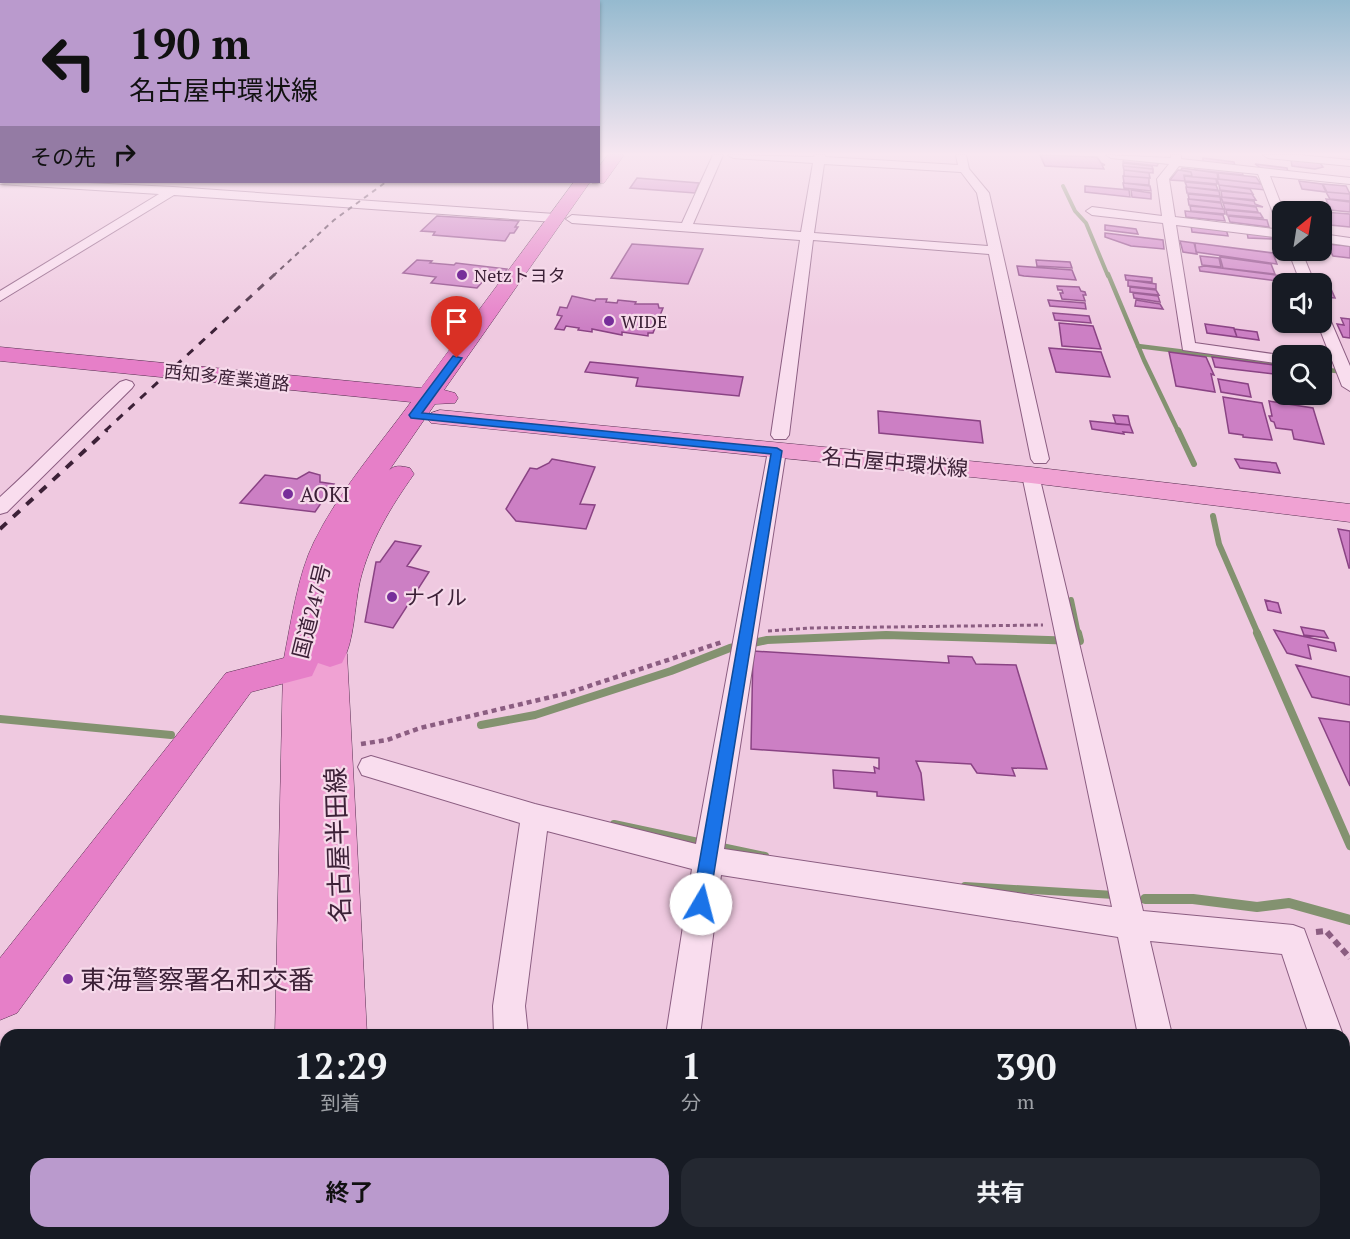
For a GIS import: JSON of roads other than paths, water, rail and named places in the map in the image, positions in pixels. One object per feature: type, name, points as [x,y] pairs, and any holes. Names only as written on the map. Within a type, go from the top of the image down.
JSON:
[{"type":"highway","name":"国道247号","points":[[539,276],[566,213]]},
{"type":"highway","name":"国道247号","points":[[0,996],[239,682],[315,661],[310,602],[328,543],[352,502],[440,403],[569,213]]},
{"type":"highway","name":"西知多産業道路","points":[[0,354],[440,403]]},
{"type":"highway","name":"西知多産業道路","points":[[0,371],[126,385],[440,403]]},
{"type":"main road","name":"名古屋中環状線","points":[[440,403],[778,443],[1350,494]]},
{"type":"main road","name":"名古屋中環状線","points":[[1036,467],[1350,513]]},
{"type":"main road","name":"名古屋半田線","points":[[315,661],[333,749],[343,1029]]},
{"type":"main road","name":"名古屋半田線","points":[[299,1029],[302,749],[315,661]]},
{"type":"street","points":[[0,297],[136,213]]},
{"type":"street","points":[[476,213],[994,250]]},
{"type":"street","points":[[686,227],[692,213]]},
{"type":"street","points":[[684,1029],[709,851],[778,443],[811,213]]},
{"type":"street","points":[[987,213],[1065,627],[1154,1029]]},
{"type":"street","points":[[1108,213],[1272,233]]},
{"type":"street","points":[[1168,213],[1188,347],[1272,358]]},
{"type":"street","points":[[1332,239],[1350,242]]},
{"type":"street","points":[[1329,333],[1346,373]]},
{"type":"street","points":[[0,508],[61,451],[84,424],[126,385]]},
{"type":"street","points":[[371,767],[535,816],[709,851],[1132,924],[1293,940],[1324,1029]]},
{"type":"street","points":[[511,1029],[509,1006],[535,816]]},
{"type":"waterway","points":[[1077,213],[1086,223],[1108,276]]},
{"type":"waterway","points":[[1108,274],[1138,346]]},
{"type":"waterway","points":[[1138,346],[1272,363]]},
{"type":"waterway","points":[[1138,346],[1178,431]]},
{"type":"waterway","points":[[1332,370],[1350,373]]},
{"type":"waterway","points":[[1178,430],[1194,464]]},
{"type":"waterway","points":[[1213,516],[1219,544],[1258,634]]},
{"type":"waterway","points":[[1071,600],[1078,634]]},
{"type":"waterway","points":[[481,725],[535,715],[671,671],[730,648],[767,640],[886,635],[1080,641],[1078,633]]},
{"type":"waterway","points":[[1257,633],[1350,846]]},
{"type":"waterway","points":[[0,719],[171,735]]},
{"type":"waterway","points":[[614,824],[703,843]]},
{"type":"waterway","points":[[717,846],[765,856]]},
{"type":"waterway","points":[[965,886],[1114,895]]},
{"type":"waterway","points":[[1145,899],[1193,899],[1257,907],[1289,903],[1350,920]]},
{"type":"railway","points":[[273,276],[344,213]]},
{"type":"railway","points":[[105,431],[275,274]]},
{"type":"railway","points":[[0,529],[107,430]]},
{"type":"place","name":"Netzトヨタ","points":[[462,275]]},
{"type":"place","name":"WIDE","points":[[609,321]]},
{"type":"place","name":"AOKI","points":[[288,494]]},
{"type":"place","name":"ナイル","points":[[392,597]]},
{"type":"place","name":"東海警察署名和交番","points":[[68,979]]}]
